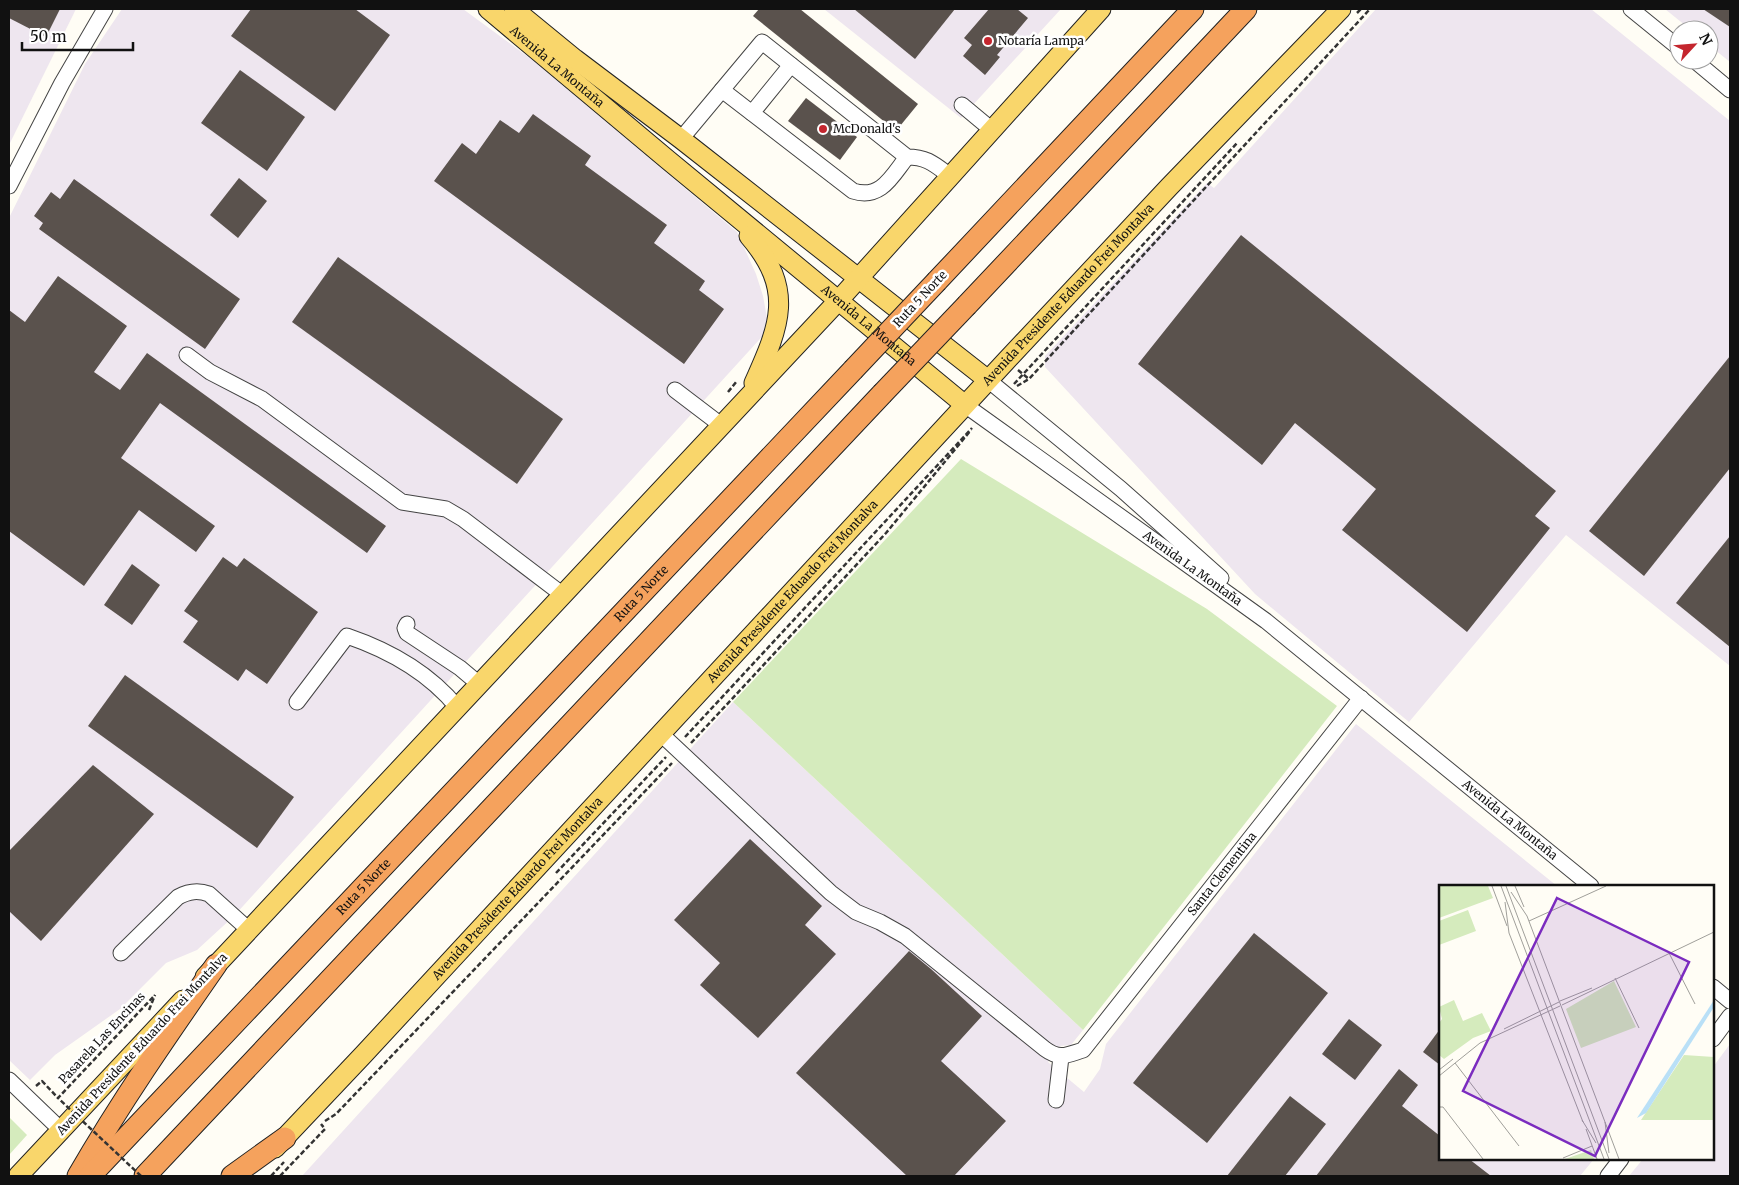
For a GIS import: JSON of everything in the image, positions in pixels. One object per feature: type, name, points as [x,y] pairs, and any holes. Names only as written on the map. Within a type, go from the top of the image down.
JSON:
[{"type":"highway","name":"Ruta 5 Norte","points":[[90,1176],[1193,9]]},
{"type":"highway","points":[[145,1176],[1246,9]]},
{"type":"highway","points":[[78,1176],[154,1056],[216,966]]},
{"type":"highway","points":[[232,1176],[287,1147]]},
{"type":"main road","name":"Avenida La Montaña","points":[[488,9],[965,405]]},
{"type":"main road","name":"Avenida La Montaña","points":[[514,9],[575,59],[988,380]]},
{"type":"main road","name":"Avenida Presidente Eduardo Frei Montalva","points":[[18,1176],[838,301],[992,130],[1096,10]]},
{"type":"main road","name":"Avenida Presidente Eduardo Frei Montalva","points":[[248,1176],[287,1147],[660,732],[1169,187],[1348,12]]},
{"type":"main road","points":[[722,204],[761,251],[774,276],[777,288],[779,314],[777,325],[747,398]]},
{"type":"street","points":[[9,186],[62,83],[105,9]]},
{"type":"street","points":[[1631,9],[1669,40]]},
{"type":"street","points":[[680,139],[762,42],[907,157],[921,157],[929,160],[950,176]]},
{"type":"street","points":[[752,113],[791,65]]},
{"type":"street","points":[[1706,70],[1730,90]]},
{"type":"street","points":[[722,90],[854,191],[862,194],[872,193],[881,189],[907,157]]},
{"type":"street","points":[[962,105],[992,130]]},
{"type":"street","points":[[187,355],[210,372],[262,399],[402,502],[446,509],[462,519],[563,595]]},
{"type":"street","name":"Avenida La Montaña","points":[[988,380],[1149,513],[1266,621]]},
{"type":"street","points":[[675,390],[721,425]]},
{"type":"street","name":"Avenida La Montaña","points":[[965,405],[1266,621],[1590,885]]},
{"type":"street","points":[[407,624],[405,628],[407,633],[460,668],[479,684]]},
{"type":"street","points":[[297,702],[347,636],[375,646],[408,664],[448,697],[457,707]]},
{"type":"street","name":"Santa Clementina","points":[[1061,1057],[1083,1050],[1361,698]]},
{"type":"street","points":[[660,732],[832,893],[856,912],[906,936],[1045,1049],[1061,1057],[1056,1100]]},
{"type":"street","points":[[121,953],[178,896],[191,891],[209,894],[249,930]]},
{"type":"street","points":[[1714,988],[1730,1001]]},
{"type":"street","points":[[1714,1038],[1730,1016]]},
{"type":"street","points":[[9,1080],[61,1130]]},
{"type":"street","points":[[1608,1176],[1621,1160]]},
{"type":"path","points":[[1348,12],[1361,9]]},
{"type":"path","points":[[1005,394],[1028,379],[1370,9]]},
{"type":"path","points":[[1005,394],[1239,140]]},
{"type":"path","points":[[320,1124],[336,1114],[682,753],[886,533],[982,417]]},
{"type":"path","name":"Pasarela Las Encinas","points":[[141,1176],[58,1098],[155,995]]},
{"type":"path","points":[[41,1091],[36,1086],[42,1081],[58,1098]]},
{"type":"path","points":[[280,1176],[325,1129]]},
{"type":"path","points":[[271,1176],[287,1147]]},
{"type":"shaded area","points":[[9,9],[76,9],[9,145]]},
{"type":"shaded area","points":[[122,9],[463,9],[531,59],[737,232],[756,274],[763,296],[769,329],[234,916],[197,950],[166,963],[120,1009],[55,1055],[30,1080],[9,1060],[9,218],[85,64]]},
{"type":"shaded area","points":[[824,9],[1061,9],[961,118]]},
{"type":"shaded area","points":[[1376,9],[1591,9],[1730,121],[1730,666],[1566,535],[1409,722],[1255,594],[1045,367],[1045,356],[1207,183],[1214,188]]},
{"type":"shaded area","points":[[1665,9],[1730,9],[1730,62],[1719,53],[1719,20],[1679,20]]},
{"type":"shaded area","points":[[733,702],[1083,1030],[1071,1045],[1060,1046],[1048,1062],[1084,1092],[1100,1069],[1106,1044],[1356,724],[1556,885],[1439,885],[1439,1160],[1593,1160],[1580,1176],[302,1176]]},
{"type":"shaded area","points":[[1730,1044],[1730,1176],[1629,1176],[1642,1160],[1714,1160],[1714,1066]]},
{"type":"green space","points":[[961,459],[1207,609],[1337,706],[1083,1030],[733,702]]},
{"type":"green space","points":[[9,1117],[27,1135],[9,1155]]},
{"type":"building","points":[[9,9],[60,9],[46,37],[9,18]]},
{"type":"building","points":[[251,9],[355,9],[390,35],[335,111],[231,36]]},
{"type":"building","points":[[759,9],[800,9],[918,104],[896,131],[753,16]]},
{"type":"building","points":[[854,9],[955,9],[915,59]]},
{"type":"building","name":"Notaría Lampa","points":[[989,9],[1017,9],[1028,18],[997,55],[1000,57],[985,75],[963,56],[972,45],[964,38]]},
{"type":"building","points":[[1703,9],[1730,9],[1730,27]]},
{"type":"building","points":[[240,70],[305,117],[267,171],[201,123]]},
{"type":"building","name":"McDonald's","points":[[806,98],[857,137],[840,160],[788,121]]},
{"type":"building","points":[[533,114],[591,156],[585,165],[667,225],[654,243],[705,281],[699,290],[724,309],[684,364],[434,181],[462,143],[476,154],[500,120],[519,133]]},
{"type":"building","points":[[239,178],[267,201],[238,238],[210,215]]},
{"type":"building","points":[[74,179],[240,299],[205,349],[39,229],[43,223],[34,216],[51,192],[60,199]]},
{"type":"building","points":[[1241,235],[1556,491],[1535,516],[1550,528],[1467,632],[1342,530],[1376,489],[1295,423],[1262,465],[1138,364]]},
{"type":"building","points":[[338,257],[563,419],[517,484],[292,322]]},
{"type":"building","points":[[58,276],[127,326],[94,372],[120,390],[147,353],[386,526],[367,553],[160,403],[121,458],[215,526],[196,552],[139,510],[84,586],[9,531],[9,310],[25,322]]},
{"type":"building","points":[[1730,356],[1730,468],[1644,576],[1589,531]]},
{"type":"building","points":[[1730,536],[1730,647],[1676,603]]},
{"type":"building","points":[[223,557],[237,567],[244,558],[318,612],[267,684],[246,669],[238,681],[183,642],[198,621],[184,611]]},
{"type":"building","points":[[132,564],[160,585],[132,625],[104,605]]},
{"type":"building","points":[[125,675],[294,797],[257,848],[88,726]]},
{"type":"building","points":[[93,765],[154,814],[41,941],[9,911],[9,851]]},
{"type":"building","points":[[750,839],[822,906],[805,925],[836,954],[758,1038],[700,985],[720,963],[674,920]]},
{"type":"building","points":[[1254,933],[1328,993],[1207,1143],[1133,1083]]},
{"type":"building","points":[[909,951],[982,1016],[941,1061],[1006,1121],[954,1176],[907,1176],[796,1073]]},
{"type":"building","points":[[1349,1019],[1382,1045],[1355,1080],[1322,1054]]},
{"type":"building","points":[[1439,1030],[1439,1064],[1423,1052]]},
{"type":"building","points":[[1399,1069],[1418,1085],[1402,1106],[1439,1135],[1439,1160],[1470,1160],[1491,1176],[1316,1176]]},
{"type":"building","points":[[1290,1096],[1326,1124],[1285,1176],[1227,1176]]},
{"type":"place","name":"Notaría Lampa","points":[[988,41]]},
{"type":"place","name":"McDonald's","points":[[823,129]]}]
